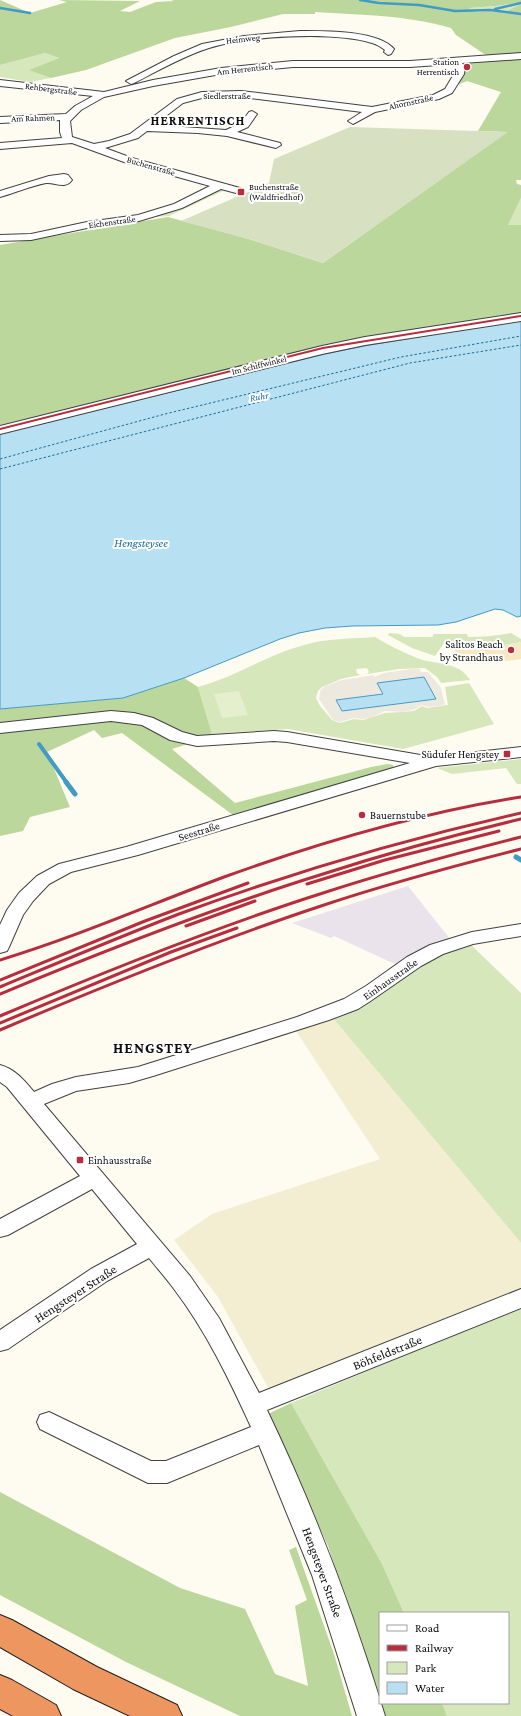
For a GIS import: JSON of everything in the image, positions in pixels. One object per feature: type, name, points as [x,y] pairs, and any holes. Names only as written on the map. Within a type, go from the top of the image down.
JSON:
[{"type":"highway","points":[[0,1630],[85,1678],[165,1716]]},
{"type":"highway","points":[[0,1691],[44,1716]]},
{"type":"street","name":"Heimweg","points":[[102,95],[204,47],[227,41],[278,36],[346,35],[380,43],[390,49],[388,52]]},
{"type":"street","points":[[456,60],[467,58],[521,56]]},
{"type":"street","name":"Am Herrentisch","points":[[67,117],[78,108],[102,95],[182,78],[265,66],[313,64],[410,64],[456,60]]},
{"type":"street","name":"Ahornstraße","points":[[353,121],[372,110],[436,97],[449,91],[459,74],[460,67],[456,60]]},
{"type":"street","name":"Rehbergstraße","points":[[0,83],[102,95]]},
{"type":"street","name":"Siedlerstraße","points":[[94,147],[125,140],[144,128],[180,101],[202,95],[241,94],[372,110]]},
{"type":"street","points":[[66,140],[67,138],[64,123],[67,117]]},
{"type":"street","name":"Am Rahmen","points":[[0,120],[67,117]]},
{"type":"street","points":[[227,133],[245,125],[253,117]]},
{"type":"street","points":[[144,128],[198,130],[227,133],[270,142]]},
{"type":"street","name":"Buchenstraße","points":[[0,146],[66,140],[77,141],[128,160],[236,190]]},
{"type":"street","points":[[0,194],[53,178]]},
{"type":"street","name":"Eichenstraße","points":[[0,238],[31,237],[87,225],[139,218],[178,206],[219,186]]},
{"type":"street","name":"Im Schiffwinkel","points":[[0,430],[322,350],[365,341],[521,317]]},
{"type":"street","name":"Seestraße","points":[[0,728],[111,716],[147,721],[176,736],[197,741],[287,736],[434,761]]},
{"type":"street","name":"Seestraße","points":[[0,947],[14,914],[26,897],[43,880],[65,868],[132,851],[434,761],[521,752]]},
{"type":"street","name":"Einhausstraße","points":[[30,1102],[68,1086],[129,1076],[252,1039],[338,1010],[369,995],[408,966],[425,955],[443,947],[474,937],[521,930]]},
{"type":"street","name":"Hengsteyer Straße","points":[[0,1072],[14,1082],[182,1282],[202,1309],[220,1338],[254,1405],[318,1555],[350,1646],[371,1716]]},
{"type":"street","points":[[0,1229],[94,1178]]},
{"type":"street","name":"Hengsteyer Straße","points":[[0,1342],[98,1275],[152,1246]]},
{"type":"street","name":"Böhfeldstraße","points":[[254,1405],[521,1298]]},
{"type":"street","points":[[49,1422],[148,1472],[167,1472],[265,1432]]},
{"type":"shaded area","points":[[411,669],[420,669],[421,672],[428,672],[441,688],[445,705],[428,707],[422,705],[413,710],[402,712],[385,711],[370,718],[354,718],[340,722],[333,720],[319,699],[320,691],[325,686],[342,680],[374,675],[374,677],[384,673]],"holes":[[[378,683],[435,699],[337,700],[383,694]]]},
{"type":"shaded area","points":[[408,886],[450,939],[397,965],[334,936],[331,938],[292,923]]},
{"type":"shaded area","points":[[333,1018],[521,1243],[521,1288],[270,1391],[218,1297],[174,1240],[212,1214],[380,1159],[296,1031]]},
{"type":"green space","points":[[0,0],[30,13],[67,2],[59,0],[140,1],[120,11],[130,12],[156,2],[174,1],[171,0],[521,0],[521,4],[521,180],[516,180],[517,184],[521,185],[521,198],[508,225],[521,225],[521,315],[367,339],[155,387],[0,427],[0,245],[168,217],[249,239],[323,263],[507,132],[478,131],[501,92],[467,81],[457,85],[464,73],[462,62],[490,58],[456,35],[451,28],[418,20],[384,16],[315,12],[315,14],[283,14],[231,27],[175,38],[86,70],[51,78],[29,70],[59,58],[45,53],[0,65]],"holes":[[[518,3],[521,4],[505,12],[477,12],[469,8]]]},
{"type":"green space","points":[[518,3],[521,4],[505,12],[477,12],[469,8],[496,6]]},
{"type":"green space","points":[[45,53],[59,58],[30,70],[51,78],[30,82],[0,77],[0,65]]},
{"type":"green space","points":[[350,127],[508,132],[323,263],[249,239],[181,221],[269,183],[274,159]]},
{"type":"green space","points":[[218,190],[225,190],[169,216],[153,216]]},
{"type":"green space","points":[[521,198],[521,225],[508,225]]},
{"type":"green space","points":[[389,633],[400,634],[404,637],[432,637],[434,634],[467,634],[468,637],[511,633],[521,639],[521,642],[482,647],[444,643],[435,656],[412,648],[388,635]]},
{"type":"green space","points":[[375,637],[417,658],[446,664],[460,670],[470,680],[441,683],[437,677],[425,668],[399,669],[367,674],[369,672],[367,668],[356,669],[357,673],[360,675],[341,679],[322,687],[318,691],[316,698],[320,706],[332,720],[340,723],[354,719],[363,720],[385,713],[414,711],[422,706],[427,708],[448,705],[445,687],[469,683],[494,724],[403,749],[288,729],[212,734],[198,687],[225,678],[277,654],[304,645],[330,640]]},
{"type":"green space","points":[[184,678],[198,687],[212,734],[228,733],[230,739],[197,741],[172,749],[235,803],[371,767],[388,764],[393,765],[393,768],[233,815],[122,733],[102,738],[94,730],[47,752],[70,807],[30,817],[23,831],[0,836],[0,709],[123,698]]},
{"type":"green space","points":[[239,691],[248,715],[222,718],[214,694]]},
{"type":"green space","points":[[521,759],[521,784],[517,784],[506,768],[452,774],[437,768]]},
{"type":"green space","points":[[469,943],[521,993],[521,1243],[333,1018],[353,1010],[377,997],[428,960]]},
{"type":"green space","points":[[521,1307],[521,1716],[447,1716],[442,1704],[509,1704],[509,1612],[404,1612],[382,1564],[291,1403]]},
{"type":"green space","points":[[291,1403],[382,1564],[404,1612],[379,1612],[379,1701],[328,1546],[268,1414]]},
{"type":"green space","points":[[0,1492],[180,1588],[245,1609],[275,1674],[308,1686],[295,1606],[307,1600],[289,1550],[296,1547],[334,1654],[352,1716],[240,1716],[126,1662],[0,1595]]},
{"type":"green space","points":[[380,1704],[442,1704],[447,1716],[384,1716]]},
{"type":"sand","points":[[521,642],[521,659],[486,662],[450,659],[458,646],[493,647]]},
{"type":"water","name":"Hengsteysee","points":[[521,320],[521,616],[517,617],[503,610],[495,609],[456,622],[438,625],[352,626],[325,628],[299,633],[280,639],[184,678],[123,698],[0,709],[0,434],[325,354],[364,346]]},
{"type":"water","points":[[424,677],[436,699],[342,711],[336,700],[383,694],[377,683]]},
{"type":"waterway","points":[[360,0],[379,3],[419,5],[455,11],[490,10],[521,14]]},
{"type":"waterway","points":[[495,9],[521,3]]},
{"type":"waterway","points":[[0,8],[30,13]]},
{"type":"waterway","points":[[39,744],[67,783]]},
{"type":"waterway","points":[[66,782],[75,794]]},
{"type":"waterway","points":[[516,857],[521,860]]},
{"type":"ferry route","points":[[0,459],[165,414],[401,357],[521,336]]},
{"type":"ferry route","points":[[0,469],[410,363],[521,345]]},
{"type":"railway","points":[[0,429],[323,348],[521,316]]},
{"type":"railway","points":[[0,960],[57,941],[224,877],[297,852],[408,820],[445,811],[521,797]]},
{"type":"railway","points":[[0,987],[179,914],[221,899],[348,858],[434,834],[521,813]]},
{"type":"railway","points":[[0,994],[160,930],[282,887],[347,866],[446,838],[521,819]]},
{"type":"railway","points":[[307,884],[385,860],[499,831]]},
{"type":"railway","points":[[0,1016],[160,951],[282,906],[347,885],[521,837]]},
{"type":"railway","points":[[0,1030],[159,965],[280,920],[396,883],[521,849]]},
{"type":"railway","points":[[0,980],[145,921],[248,883]]},
{"type":"railway","points":[[186,926],[255,901]]},
{"type":"railway","points":[[0,1023],[171,952],[237,928]]},
{"type":"place","name":"Station Herrentisch","points":[[467,67]]},
{"type":"place","name":"Buchenstraße (Waldfriedhof)","points":[[241,192]]},
{"type":"place","name":"Salitos Beach by Strandhaus","points":[[511,650]]},
{"type":"place","name":"Südufer Hengstey","points":[[507,754]]},
{"type":"place","name":"Bauernstube","points":[[362,815]]},
{"type":"place","name":"Einhausstraße","points":[[80,1160]]},
{"type":"district","name":"HERRENTISCH","points":[[198,120]]},
{"type":"district","name":"HENGSTEY","points":[[153,1048]]},
{"type":"water label","name":"Ruhr","points":[[259,396]]}]
